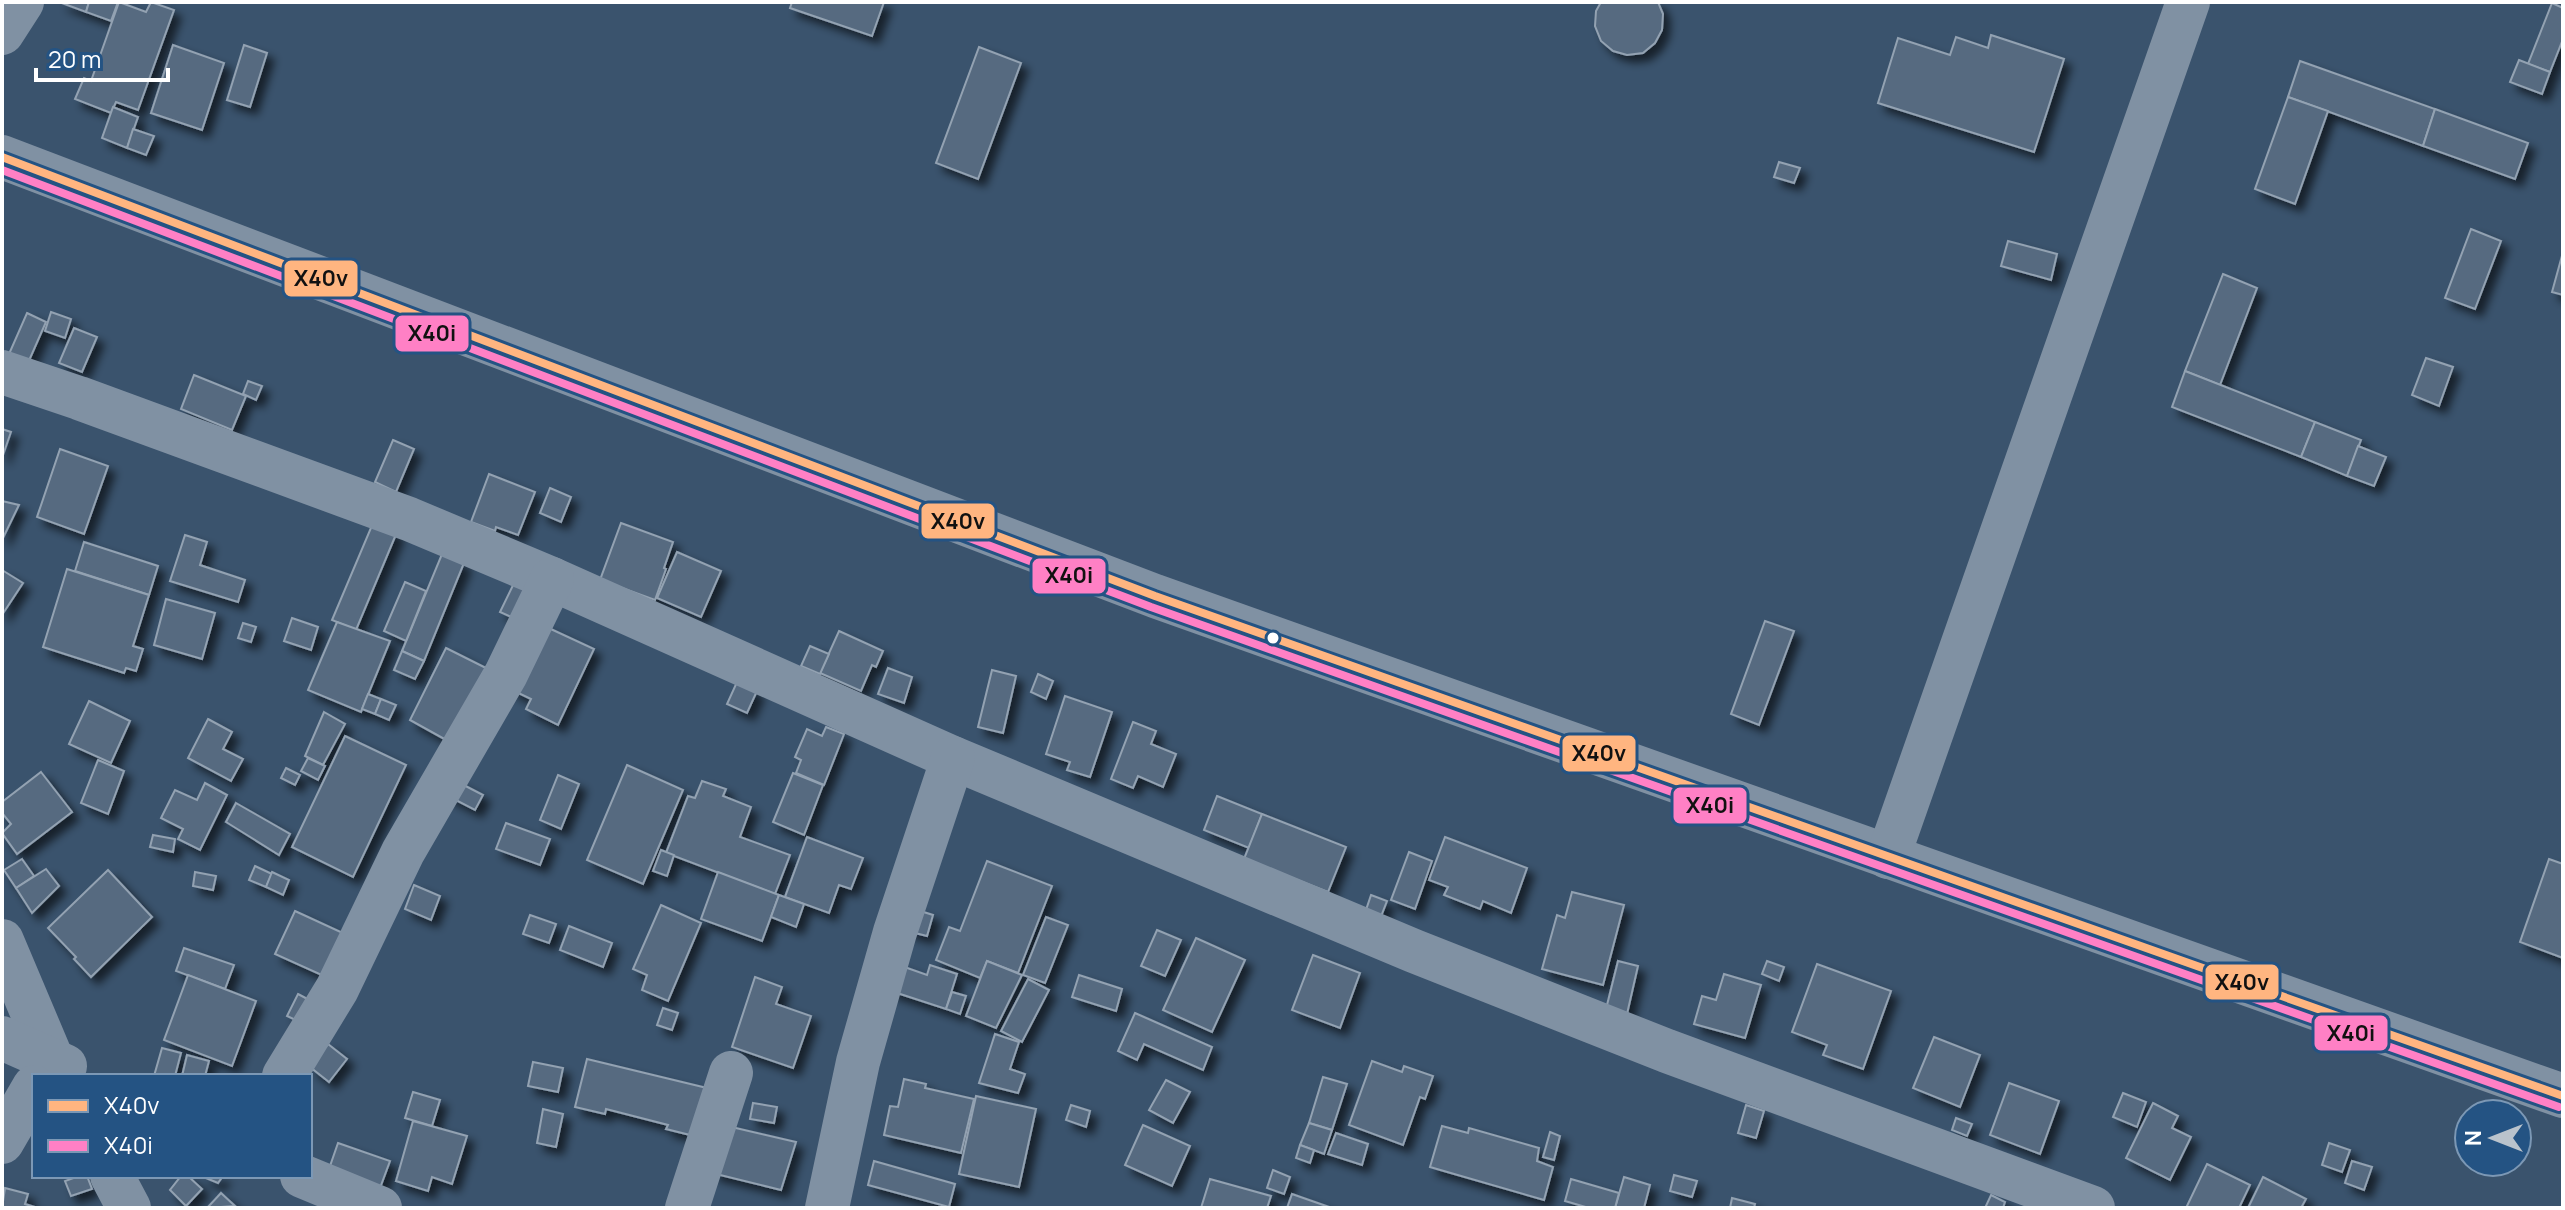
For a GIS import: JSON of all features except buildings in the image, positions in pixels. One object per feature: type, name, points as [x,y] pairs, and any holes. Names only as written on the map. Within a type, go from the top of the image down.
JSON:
[{"type":"street","points":[[2,33],[22,2]]},
{"type":"street","points":[[1888,857],[2188,2]]},
{"type":"street","points":[[2,157],[1155,596],[2563,1096]]},
{"type":"street","points":[[2,372],[409,519],[552,579],[953,758],[1400,945],[1625,1035],[2093,1208]]},
{"type":"street","points":[[285,1074],[337,989],[403,852],[506,674],[552,579]]},
{"type":"street","points":[[827,1208],[858,1062],[895,932],[953,758]]},
{"type":"street","points":[[2,941],[54,1074]]},
{"type":"street","points":[[2,1038],[53,1074]]},
{"type":"street","points":[[687,1208],[731,1073]]},
{"type":"street","points":[[2,1142],[32,1103]]},
{"type":"street","points":[[113,1178],[129,1208]]},
{"type":"street","points":[[307,1178],[380,1208]]},
{"type":"transit line","name":"X40v","points":[[2,157],[1155,596],[2563,1096]]},
{"type":"transit line","name":"X40i","points":[[2,170],[1151,607],[2559,1107]]}]
